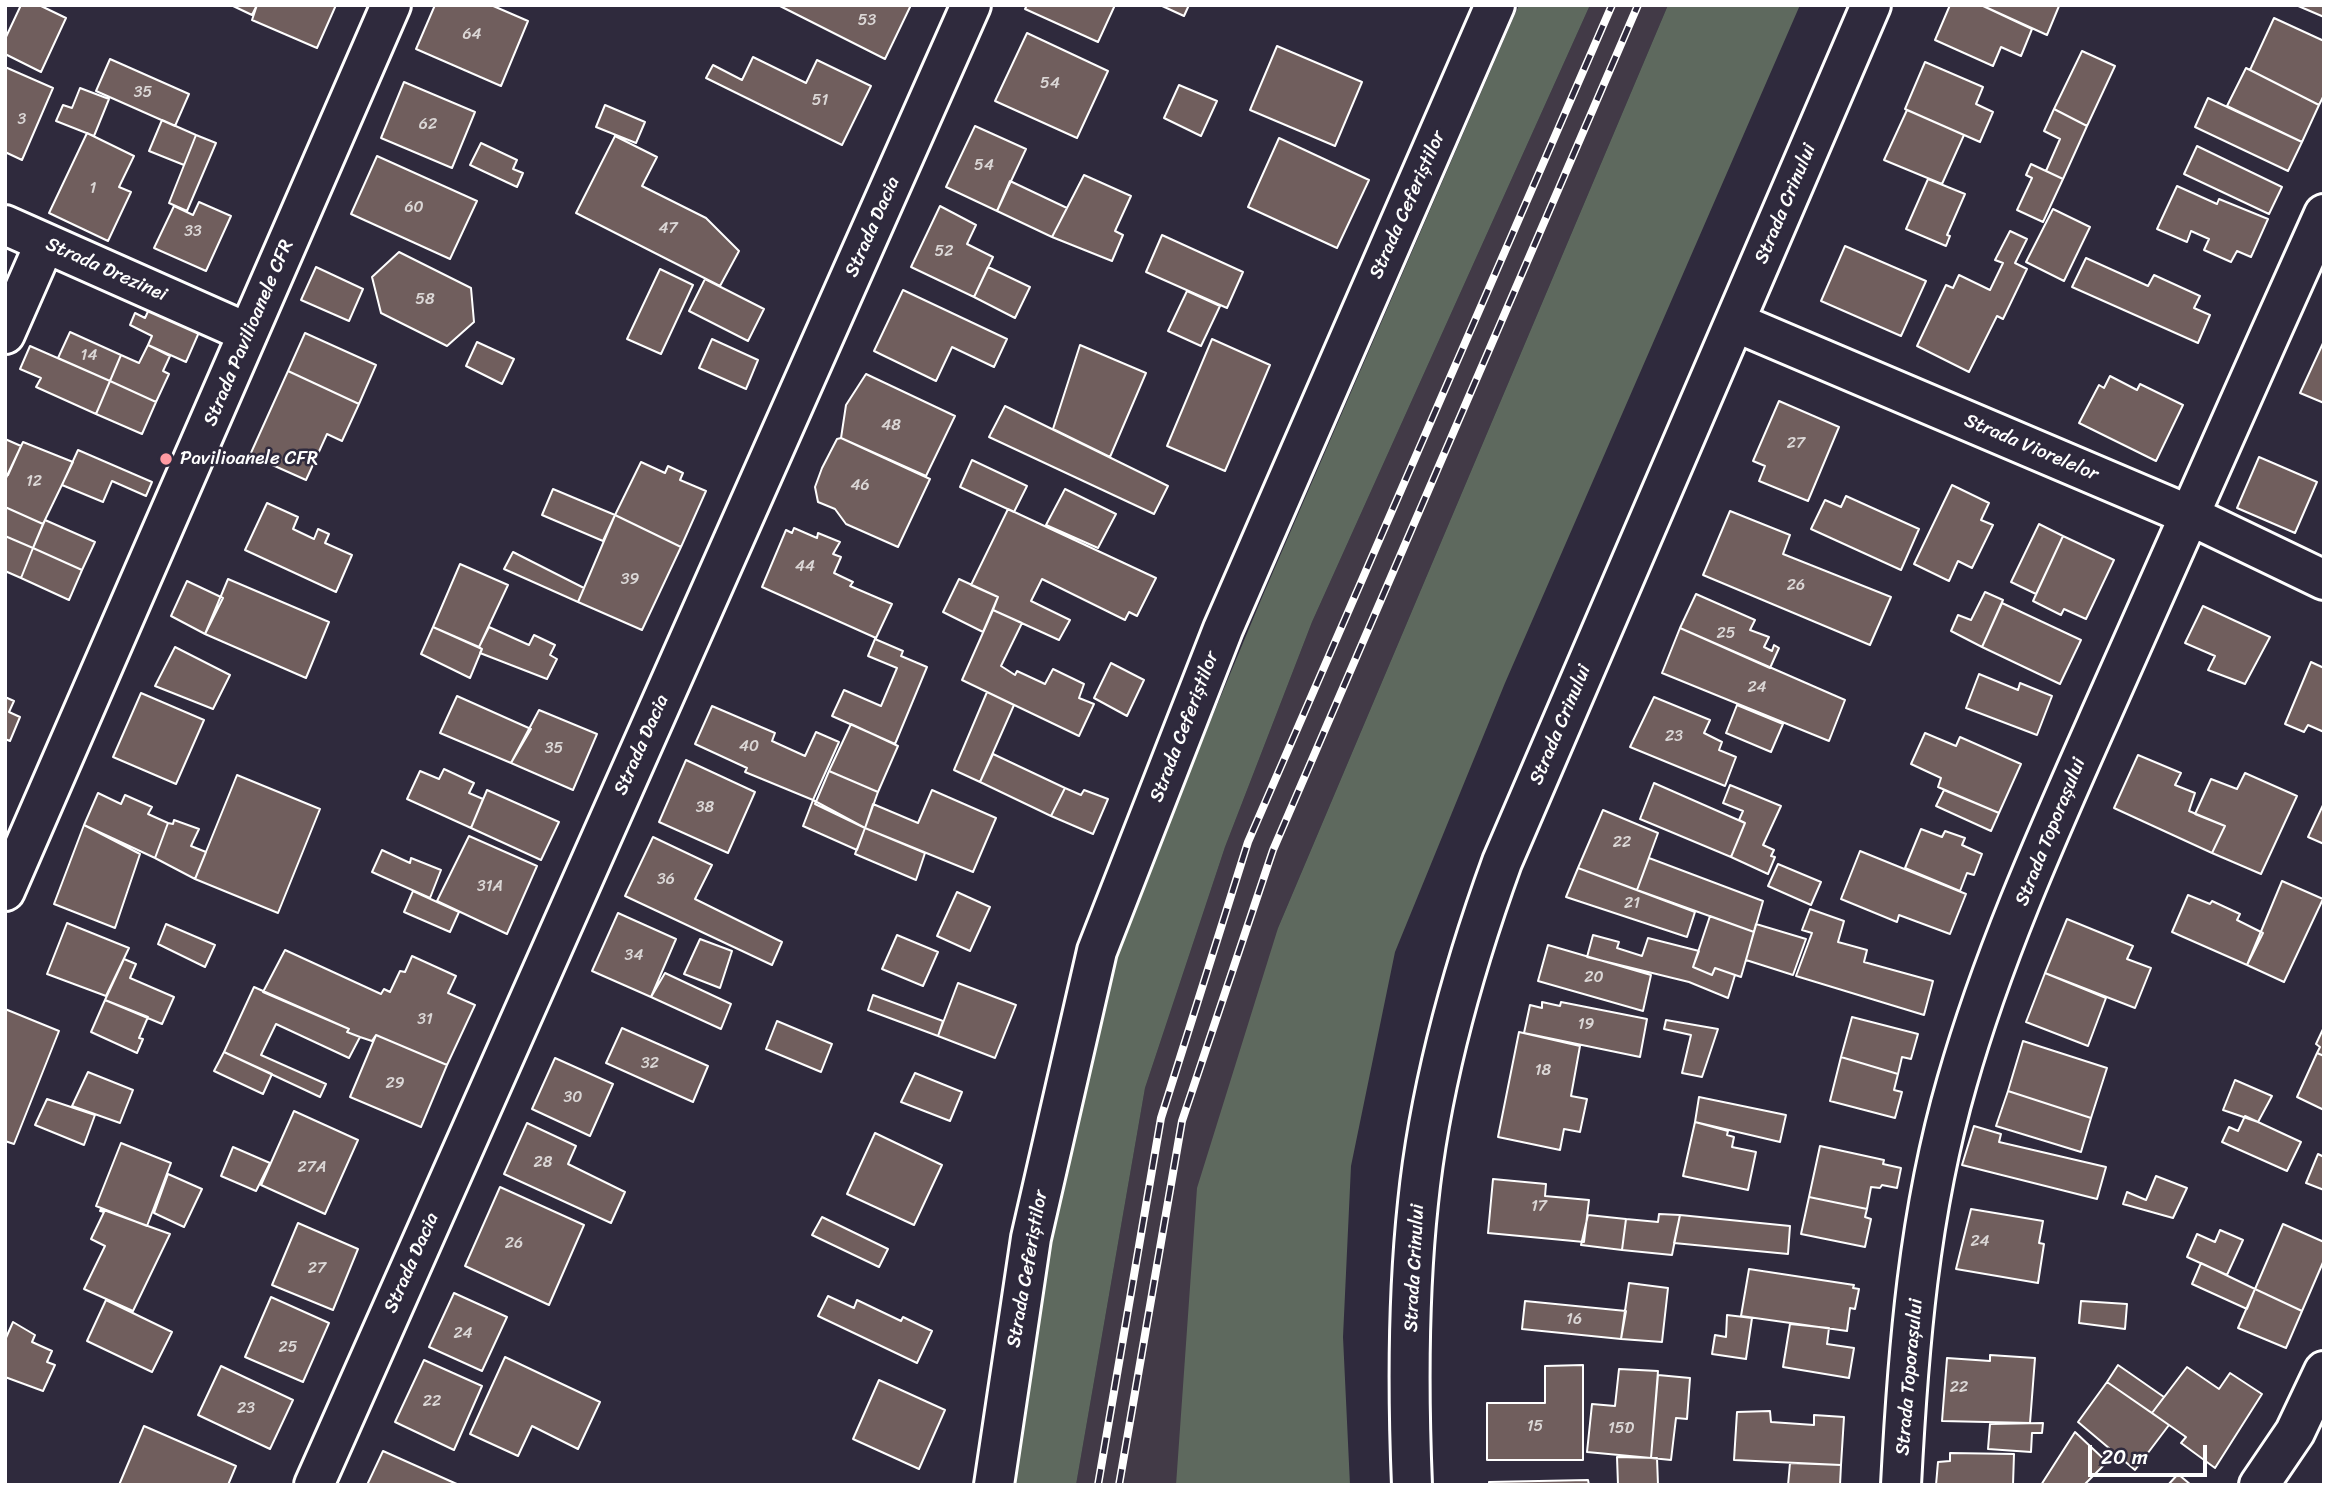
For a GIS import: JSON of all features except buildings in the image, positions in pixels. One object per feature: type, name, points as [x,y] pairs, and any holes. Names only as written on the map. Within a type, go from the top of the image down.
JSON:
[{"type":"street","name":"Strada Pavilioanele CFR","points":[[5,891],[196,459],[391,5]]},
{"type":"street","name":"Strada Dacia","points":[[314,1485],[971,5]]},
{"type":"street","name":"Strada Ceferiștilor","points":[[994,1485],[1031,1238],[1097,951],[1223,629],[1495,5]]},
{"type":"street","name":"Strada Crinului","points":[[1412,1485],[1409,1406],[1418,1201],[1440,1066],[1469,953],[1502,862],[1871,5]]},
{"type":"street","name":"Strada Toporașului","points":[[1902,1485],[1907,1374],[1935,1175],[1956,1083],[1985,992],[2080,762],[2324,214]]},
{"type":"street","name":"Strada Drezinei","points":[[5,225],[248,333]]},
{"type":"street","points":[[5,334],[46,243]]},
{"type":"street","name":"Strada Viorelelor","points":[[1735,323],[2189,515],[2324,580]]},
{"type":"street","points":[[2259,1485],[2295,1432],[2324,1371]]},
{"type":"shaded area","points":[[1590,5],[1668,5],[1278,928],[1193,1485],[1076,1485],[1145,1088],[1225,847],[1312,622]]},
{"type":"green space","points":[[1519,5],[1590,5],[1312,622],[1225,847],[1145,1088],[1076,1485],[1004,1485],[1084,1024],[1263,595]]},
{"type":"green space","points":[[1668,5],[1800,5],[1505,683],[1395,952],[1351,1166],[1343,1337],[1350,1485],[1176,1485],[1197,1188],[1278,928]]},
{"type":"railway","points":[[1098,1485],[1161,1118],[1248,842],[1612,5]]},
{"type":"railway","points":[[1119,1485],[1182,1121],[1273,850],[1638,5]]},
{"type":"place","name":"Pavilioanele CFR","points":[[166,459]]}]
